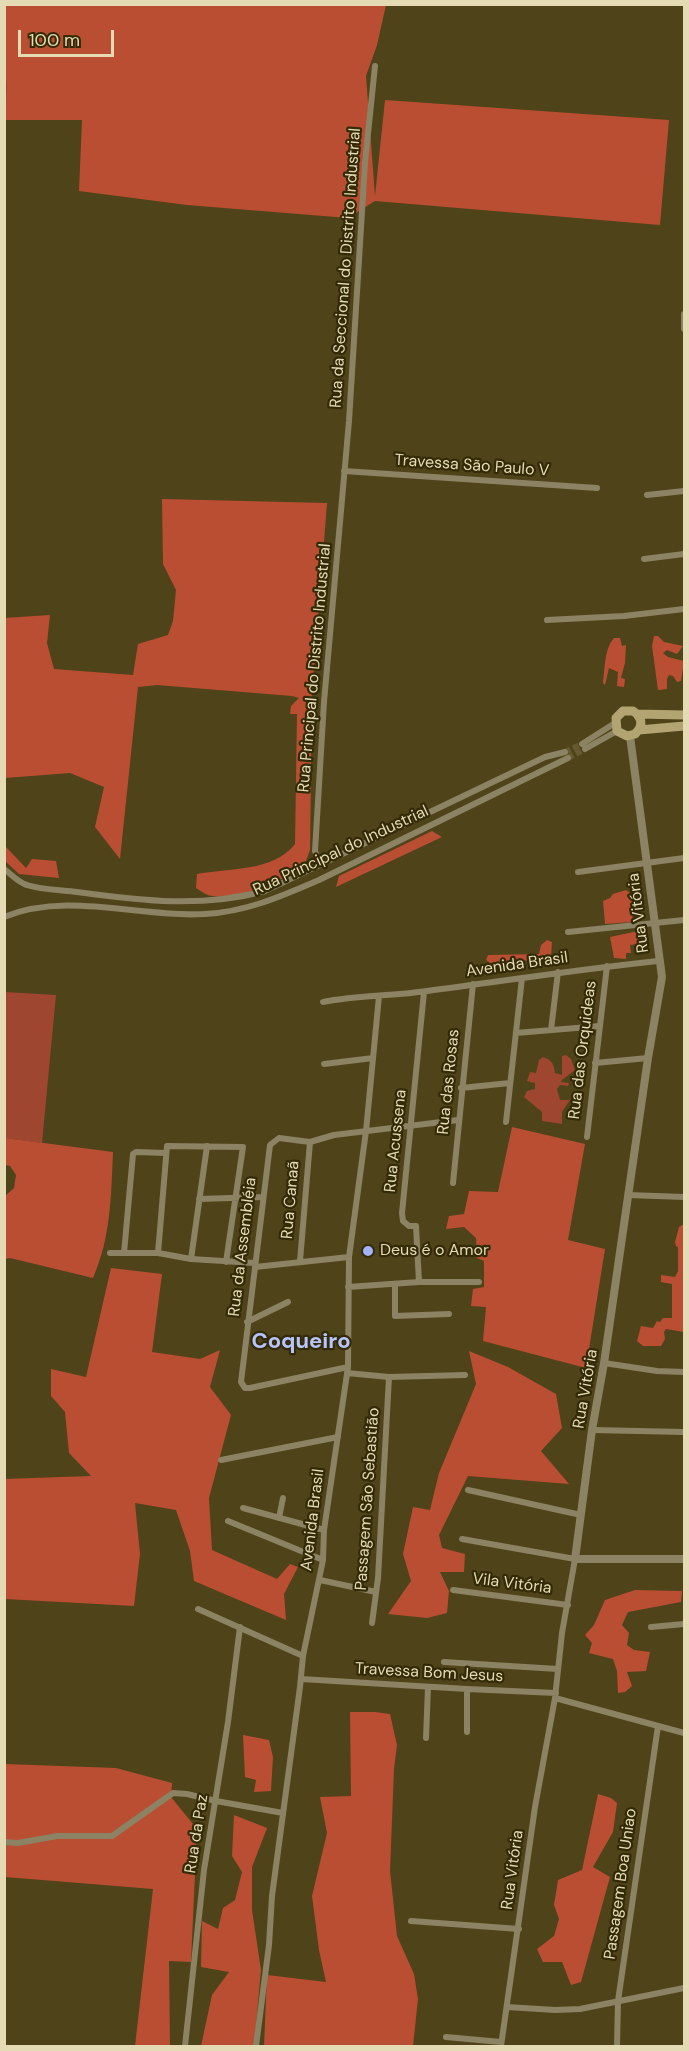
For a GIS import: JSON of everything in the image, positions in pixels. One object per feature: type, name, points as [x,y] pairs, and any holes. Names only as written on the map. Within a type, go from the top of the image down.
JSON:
[{"type":"main road","points":[[635,733],[641,721],[633,711],[623,711],[616,718],[616,727],[635,733],[684,726]]},
{"type":"main road","points":[[637,714],[684,715]]},
{"type":"street","name":"Rua da Seccional do Distrito Industrial","points":[[344,471],[350,421],[365,163],[375,66]]},
{"type":"street","points":[[684,317],[684,329]]},
{"type":"street","name":"Travessa São Paulo V","points":[[344,471],[597,488]]},
{"type":"street","name":"Rua Principal do Distrito Industrial","points":[[320,865],[315,851],[315,838],[344,471]]},
{"type":"street","points":[[647,495],[684,491]]},
{"type":"street","points":[[644,559],[684,554]]},
{"type":"street","points":[[547,620],[624,616],[684,609]]},
{"type":"street","points":[[584,746],[616,727]]},
{"type":"street","name":"Rua Vitória","points":[[501,2044],[535,1807],[556,1695],[592,1430],[662,977],[646,862],[635,733]]},
{"type":"street","name":"Rua Principal do Industrial","points":[[4,869],[26,885],[166,902],[202,902],[238,898],[266,891],[545,757],[567,755],[552,766],[285,895],[246,909],[203,915],[169,914],[98,906],[35,909],[4,917]]},
{"type":"street","points":[[545,757],[552,766]]},
{"type":"street","points":[[578,872],[684,858]]},
{"type":"street","points":[[202,902],[203,915]]},
{"type":"street","points":[[568,932],[684,920]]},
{"type":"street","name":"Avenida Brasil","points":[[323,1002],[357,996],[424,992],[558,972],[658,961]]},
{"type":"street","name":"Rua das Orquideas","points":[[586,1137],[607,966]]},
{"type":"street","points":[[551,1030],[558,972]]},
{"type":"street","points":[[507,1122],[522,978]]},
{"type":"street","name":"Rua das Rosas","points":[[453,1183],[473,984]]},
{"type":"street","name":"Rua Acussena","points":[[419,1282],[416,1226],[409,1226],[403,1221],[402,1213],[424,992]]},
{"type":"street","name":"Avenida Brasil","points":[[256,2046],[303,1656],[320,1580],[324,1530],[347,1370],[349,1257],[366,1131],[379,996]]},
{"type":"street","points":[[516,1033],[600,1026]]},
{"type":"street","points":[[324,1064],[374,1058]]},
{"type":"street","points":[[595,1063],[648,1058]]},
{"type":"street","points":[[461,1088],[510,1083]]},
{"type":"street","points":[[310,1142],[328,1136],[458,1120]]},
{"type":"street","name":"Rua da Assembléia","points":[[310,1142],[279,1138],[273,1141],[268,1151],[241,1382],[245,1388],[250,1388],[347,1370]]},
{"type":"street","name":"Rua Canaã","points":[[300,1261],[310,1142]]},
{"type":"street","points":[[159,1253],[167,1146],[243,1147],[226,1262]]},
{"type":"street","points":[[191,1259],[207,1146]]},
{"type":"street","points":[[124,1253],[133,1154],[136,1152],[166,1153]]},
{"type":"street","points":[[628,1195],[684,1197]]},
{"type":"street","points":[[199,1199],[262,1197]]},
{"type":"street","points":[[110,1252],[159,1253],[191,1259],[255,1265],[349,1257]]},
{"type":"street","points":[[348,1287],[419,1282],[479,1282]]},
{"type":"street","points":[[394,1284],[395,1316],[449,1314]]},
{"type":"street","points":[[247,1322],[288,1302]]},
{"type":"street","points":[[604,1363],[657,1371],[684,1372]]},
{"type":"street","points":[[347,1370],[389,1377],[465,1375]]},
{"type":"street","name":"Passagem São Sebastião","points":[[372,1623],[376,1592],[389,1377]]},
{"type":"street","points":[[592,1430],[684,1432]]},
{"type":"street","points":[[221,1460],[338,1437]]},
{"type":"street","points":[[468,1490],[581,1515]]},
{"type":"street","points":[[279,1518],[283,1498]]},
{"type":"street","points":[[243,1508],[324,1530]]},
{"type":"street","points":[[228,1521],[323,1560]]},
{"type":"street","points":[[462,1539],[576,1559],[684,1559]]},
{"type":"street","points":[[320,1580],[376,1592]]},
{"type":"street","name":"Vila Vitória","points":[[453,1590],[568,1605]]},
{"type":"street","points":[[198,1609],[303,1656]]},
{"type":"street","points":[[651,1627],[684,1624]]},
{"type":"street","name":"Rua da Paz","points":[[185,2046],[204,1870],[240,1627]]},
{"type":"street","points":[[444,1662],[558,1669]]},
{"type":"street","name":"Travessa Bom Jesus","points":[[301,1679],[556,1695],[684,1733]]},
{"type":"street","points":[[426,1738],[428,1687]]},
{"type":"street","points":[[467,1689],[467,1732]]},
{"type":"street","name":"Passagem Boa Uniao","points":[[617,2046],[618,2001],[658,1726]]},
{"type":"street","points":[[4,1842],[18,1843],[57,1836],[112,1836],[173,1793],[283,1813]]},
{"type":"street","points":[[411,1921],[519,1929]]},
{"type":"street","points":[[507,2007],[580,2009],[684,1988]]},
{"type":"street","points":[[446,2037],[501,2044]]},
{"type":"shaded area","points":[[5,5],[386,5],[377,45],[366,76],[375,196],[385,100],[669,120],[660,225],[375,201],[348,218],[187,205],[79,191],[82,120],[5,120]]},
{"type":"shaded area","points":[[162,499],[327,503],[312,695],[310,850],[303,869],[247,893],[223,897],[209,895],[196,888],[197,874],[262,864],[275,860],[295,844],[297,714],[290,714],[291,706],[299,698],[157,685],[138,687],[120,859],[95,827],[104,787],[70,773],[5,778],[4,618],[50,615],[47,643],[54,669],[133,675],[138,644],[168,635],[173,621],[176,590],[163,564]]},
{"type":"shaded area","points":[[654,636],[658,636],[664,642],[683,646],[677,654],[667,650],[663,653],[668,657],[684,661],[681,681],[677,682],[673,676],[669,675],[667,689],[658,690],[652,646]]},
{"type":"shaded area","points":[[614,638],[620,638],[622,646],[626,645],[621,678],[625,679],[624,687],[617,686],[618,672],[609,668],[605,685],[603,683],[607,653]]},
{"type":"shaded area","points":[[432,831],[442,837],[336,887],[339,876]]},
{"type":"shaded area","points":[[5,846],[26,868],[32,859],[56,861],[59,878],[19,874],[5,861]]},
{"type":"shaded area","points":[[626,890],[634,896],[632,922],[605,924],[603,901],[613,894]]},
{"type":"shaded area","points":[[638,931],[642,940],[638,944],[630,945],[631,953],[626,953],[626,959],[614,958],[610,937]]},
{"type":"shaded area","points":[[547,940],[552,942],[551,957],[493,965],[486,960],[488,955],[539,954],[541,945]]},
{"type":"shaded area","points":[[5,992],[56,995],[42,1143],[5,1138]]},
{"type":"shaded area","points":[[566,1055],[571,1059],[575,1070],[561,1082],[569,1083],[568,1086],[560,1085],[557,1089],[560,1100],[570,1100],[562,1112],[562,1124],[542,1121],[542,1112],[524,1097],[527,1091],[535,1089],[535,1083],[527,1081],[530,1072],[536,1073],[539,1060],[543,1057],[552,1063],[555,1073],[562,1075],[562,1056]]},
{"type":"shaded area","points":[[512,1127],[585,1144],[568,1240],[605,1249],[586,1368],[483,1341],[486,1307],[471,1306],[473,1289],[484,1287],[484,1261],[477,1258],[476,1238],[464,1227],[446,1229],[449,1216],[464,1214],[469,1191],[498,1192]]},
{"type":"shaded area","points":[[5,1138],[113,1152],[107,1232],[93,1278],[10,1258],[5,1259],[5,1196],[14,1188],[16,1175],[10,1166],[5,1165]]},
{"type":"shaded area","points":[[684,1224],[684,1332],[666,1329],[665,1339],[661,1346],[643,1346],[637,1341],[641,1326],[653,1328],[657,1321],[672,1318],[672,1284],[661,1282],[661,1275],[675,1277],[678,1271],[678,1247],[675,1242],[679,1227]]},
{"type":"shaded area","points":[[111,1268],[162,1274],[152,1352],[200,1359],[220,1350],[210,1387],[231,1415],[209,1498],[212,1550],[277,1579],[290,1564],[298,1567],[284,1594],[286,1620],[194,1581],[190,1551],[176,1510],[135,1503],[140,1554],[134,1606],[5,1599],[4,1479],[91,1476],[69,1453],[65,1412],[51,1396],[51,1369],[86,1377]]},
{"type":"shaded area","points":[[469,1351],[508,1367],[556,1394],[562,1428],[541,1451],[569,1484],[468,1476],[439,1535],[442,1548],[465,1554],[464,1572],[440,1572],[449,1591],[447,1613],[427,1618],[388,1614],[411,1581],[403,1554],[413,1507],[430,1510],[439,1473],[476,1384]]},
{"type":"shaded area","points":[[635,1590],[682,1591],[681,1602],[628,1612],[622,1625],[629,1633],[627,1645],[634,1650],[650,1652],[646,1671],[627,1672],[632,1686],[625,1692],[618,1693],[617,1671],[613,1659],[589,1653],[592,1643],[585,1635],[594,1625],[605,1600]]},
{"type":"shaded area","points":[[350,1712],[390,1714],[397,1745],[390,1871],[397,1936],[414,1974],[418,1999],[413,2046],[264,2046],[267,1975],[326,1982],[312,1896],[327,1833],[320,1797],[351,1796]]},
{"type":"shaded area","points":[[243,1735],[269,1740],[273,1757],[271,1791],[254,1792],[256,1780],[245,1777]]},
{"type":"shaded area","points":[[5,1764],[116,1768],[172,1783],[171,1797],[197,1829],[191,1962],[169,1961],[170,2046],[135,2046],[153,1889],[5,1877]]},
{"type":"shaded area","points":[[598,1794],[611,1798],[617,1803],[613,1832],[593,1867],[610,1877],[581,1982],[571,1985],[562,1962],[543,1962],[537,1949],[554,1936],[559,1919],[554,1905],[558,1880],[582,1870]]},
{"type":"shaded area","points":[[234,1815],[267,1828],[252,1867],[252,1910],[261,1970],[254,2046],[201,2046],[212,1995],[229,1972],[201,1967],[202,1921],[218,1929],[223,1908],[235,1900],[242,1872],[232,1856]]},
{"type":"tunnel","points":[[565,752],[582,744]]},
{"type":"tunnel","points":[[568,758],[585,749]]},
{"type":"place","name":"Deus é o Amor","points":[[368,1251]]},
{"type":"district","name":"Coqueiro","points":[[301,1342]]}]
